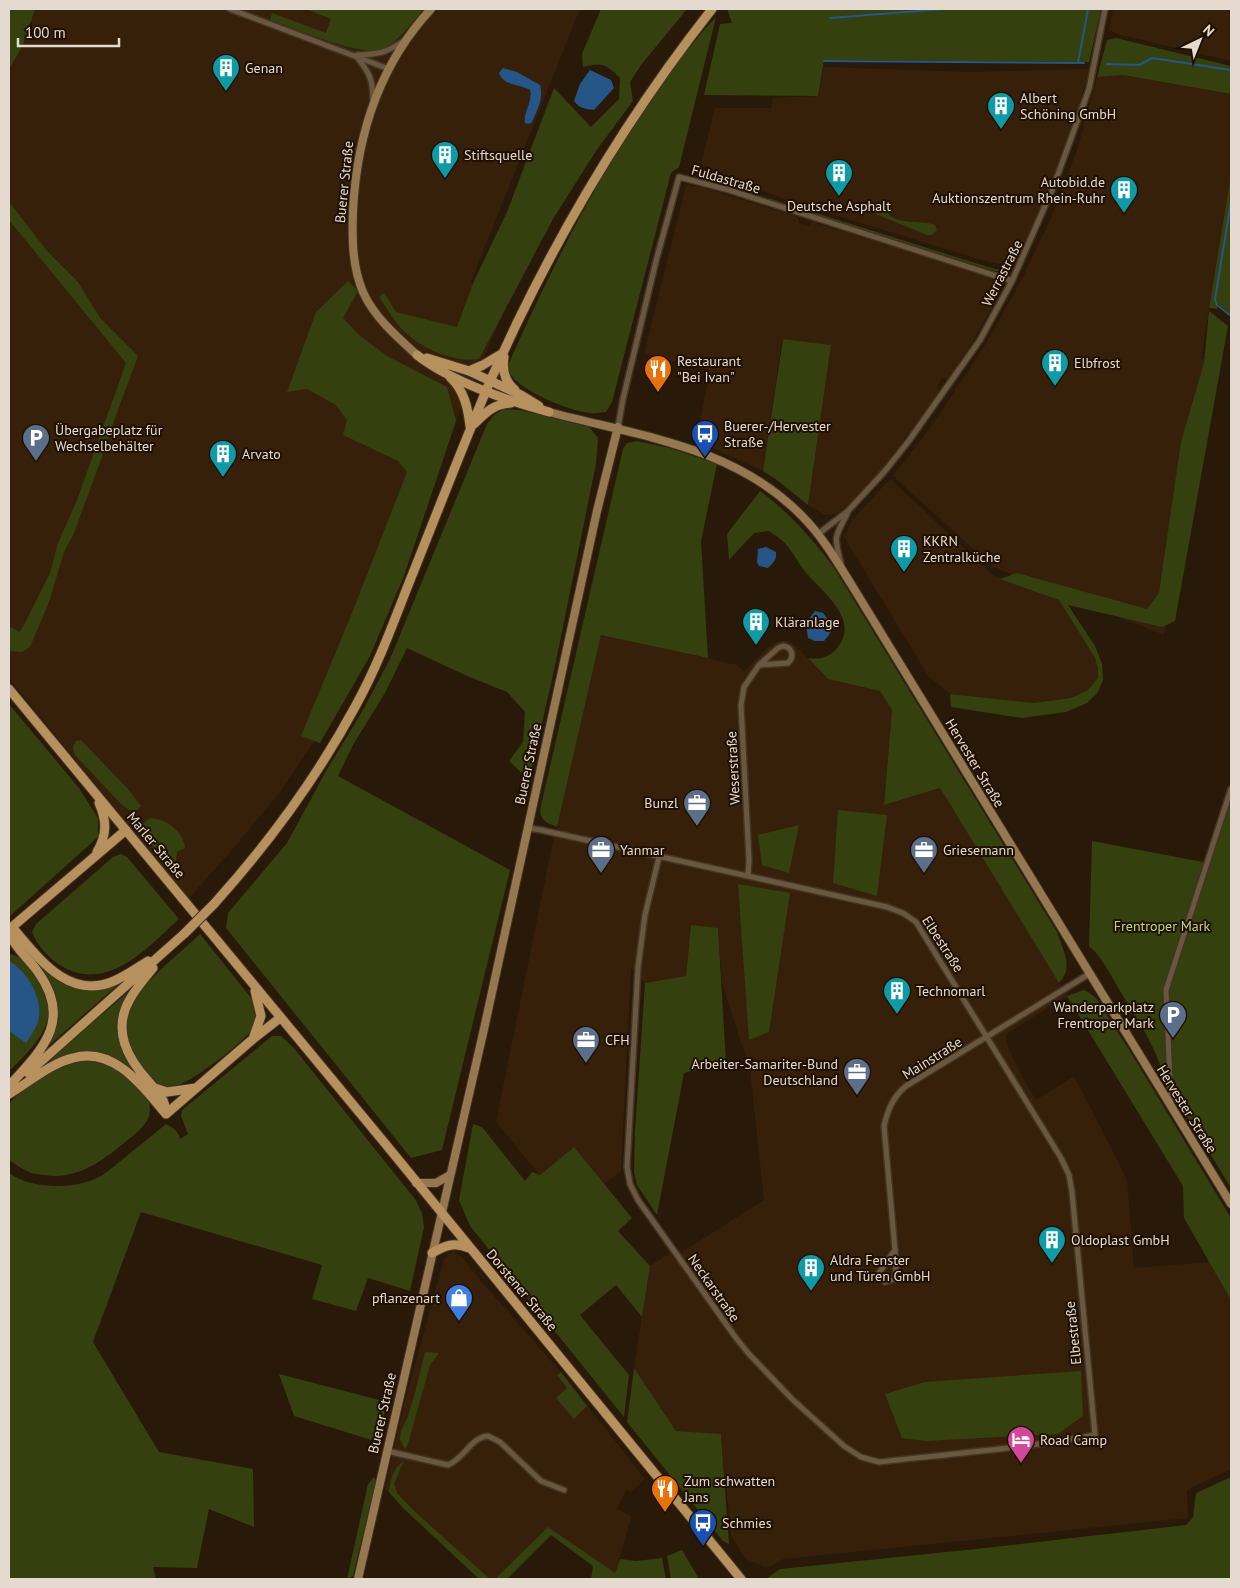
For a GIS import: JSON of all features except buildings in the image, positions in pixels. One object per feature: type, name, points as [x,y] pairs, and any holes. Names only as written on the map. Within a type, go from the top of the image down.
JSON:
[{"type":"main road","name":"Buerer Straße","points":[[417,355],[393,333],[370,305],[360,284],[353,256],[353,225],[357,168],[362,139],[374,103],[389,69],[407,38],[431,9]]},
{"type":"main road","points":[[9,1088],[169,948],[214,904],[248,866],[319,769],[356,705],[381,654],[486,390],[548,263],[598,172],[647,96],[711,10]]},
{"type":"main road","points":[[508,342],[503,365],[504,374],[512,388],[549,412]]},
{"type":"main road","points":[[468,371],[483,365],[503,353]]},
{"type":"main road","points":[[417,355],[468,371],[521,395]]},
{"type":"main road","points":[[417,355],[427,363],[447,373],[514,402],[618,428]]},
{"type":"main road","points":[[447,373],[460,388],[468,411],[470,429]]},
{"type":"main road","points":[[470,429],[492,407],[514,402]]},
{"type":"main road","name":"Buerer Straße","points":[[358,1579],[528,828],[597,511],[618,428]]},
{"type":"main road","name":"Hervester Straße","points":[[618,428],[692,448],[735,468],[776,492],[818,534],[843,570],[1231,1204]]},
{"type":"main road","name":"Marler Straße","points":[[9,689],[280,1018]]},
{"type":"main road","points":[[93,791],[106,822],[102,845],[94,857]]},
{"type":"main road","points":[[9,1088],[46,1043],[52,1029],[54,1015],[46,985],[10,934],[12,927],[126,830]]},
{"type":"main road","points":[[12,927],[53,972],[67,980],[84,985],[114,981],[169,948]]},
{"type":"main road","points":[[166,1114],[166,1104],[133,1062],[122,1040],[123,1016],[133,993],[169,948]]},
{"type":"main road","points":[[9,951],[24,955]]},
{"type":"main road","points":[[252,984],[261,1016],[253,1039]]},
{"type":"main road","points":[[166,1114],[280,1018]]},
{"type":"main road","name":"Dorstener Straße","points":[[280,1018],[741,1579]]},
{"type":"main road","points":[[9,1094],[55,1065],[73,1057],[91,1056],[108,1059],[125,1070],[166,1114]]},
{"type":"main road","points":[[154,1088],[167,1092],[196,1088]]},
{"type":"main road","points":[[416,1183],[436,1183],[450,1175]]},
{"type":"main road","points":[[432,1252],[455,1244],[469,1248]]},
{"type":"street","points":[[230,9],[389,69]]},
{"type":"street","name":"Werrastraße","points":[[818,534],[848,511],[904,448],[980,340],[1012,281],[1053,188],[1081,114],[1089,88],[1105,9]]},
{"type":"street","points":[[355,55],[374,55],[387,52],[407,38]]},
{"type":"street","points":[[355,55],[371,78],[374,103]]},
{"type":"street","name":"Fuldastraße","points":[[618,428],[622,399],[679,177],[729,190],[1012,281]]},
{"type":"street","name":"Werrastraße","points":[[843,570],[836,546],[836,536],[848,511]]},
{"type":"street","name":"Weserstraße","points":[[748,876],[749,860],[741,705],[744,687],[750,675],[759,664],[780,647],[786,646],[792,652],[790,661],[785,664],[759,664]]},
{"type":"street","points":[[1171,1105],[1166,990],[1231,789]]},
{"type":"street","name":"Elbestraße","points":[[528,828],[887,907],[910,916],[922,930],[1061,1158],[1069,1175],[1095,1435]]},
{"type":"street","name":"Neckarstraße","points":[[659,857],[645,915],[638,967],[628,1167],[630,1184],[638,1200],[736,1338],[776,1383],[852,1453],[873,1461],[879,1462],[1059,1441],[1095,1435]]},
{"type":"street","name":"Mainstraße","points":[[895,1250],[879,1273],[885,1282],[894,1280],[896,1273],[895,1250],[884,1126],[888,1111],[897,1094],[906,1086],[1089,974]]},
{"type":"street","points":[[387,1451],[448,1465],[458,1459],[478,1439],[488,1436],[500,1442],[541,1481],[564,1490]]},
{"type":"shaded area","points":[[9,9],[580,9],[471,282],[502,316],[422,505],[323,728],[280,792],[188,899],[9,678]]},
{"type":"shaded area","points":[[1113,9],[1231,9],[1231,61],[1117,34],[1109,30]]},
{"type":"shaded area","points":[[824,67],[971,72],[1089,69],[1078,110],[1040,211],[1017,260],[1007,265],[989,262],[949,250],[783,199],[701,164],[715,108],[771,108],[773,98],[818,96]]},
{"type":"shaded area","points":[[1123,75],[1231,94],[1231,174],[1201,359],[1209,360],[1164,635],[993,567],[893,476],[933,424],[988,340],[1022,279],[1052,216],[1078,147],[1097,77]]},
{"type":"shaded area","points":[[686,185],[701,187],[798,217],[799,223],[804,225],[809,226],[812,222],[987,276],[996,283],[998,296],[949,379],[942,378],[937,387],[940,392],[880,471],[852,502],[836,514],[824,515],[808,505],[831,345],[782,339],[763,471],[696,441],[710,370],[644,354]]},
{"type":"shaded area","points":[[890,479],[994,576],[1059,600],[1095,658],[1098,678],[1088,690],[1071,698],[1033,703],[950,694],[929,677],[844,537],[852,520]]},
{"type":"shaded area","points":[[601,634],[737,665],[744,672],[768,647],[780,641],[788,641],[793,643],[828,679],[880,691],[892,710],[884,805],[940,788],[1067,996],[1008,1033],[1006,1038],[1007,1045],[1021,1075],[1036,1100],[1074,1076],[1127,1179],[1134,1268],[1210,1262],[1231,1300],[1231,1469],[1187,1490],[1188,1518],[783,1559],[772,1566],[764,1567],[746,1559],[731,1535],[721,1435],[676,1431],[634,1368],[650,1266],[668,1254],[682,1252],[764,1200],[750,1070],[722,983],[718,928],[691,926],[686,976],[645,983],[631,968],[621,1171],[604,1184],[574,1147],[540,1175],[496,1122],[553,841]]},
{"type":"shaded area","points":[[453,1251],[462,1257],[561,1372],[645,1479],[631,1492],[626,1490],[617,1509],[631,1516],[631,1519],[615,1573],[593,1566],[551,1535],[507,1579],[479,1579],[385,1489],[404,1405],[444,1259]]},
{"type":"green space","points":[[9,9],[35,9],[23,45],[9,69]]},
{"type":"green space","points":[[306,9],[424,9],[394,42],[382,49],[372,51],[344,46],[270,20],[272,13],[326,33],[331,19]]},
{"type":"green space","points":[[601,9],[687,9],[641,65],[630,82],[633,101],[596,151],[553,219],[479,359],[469,360],[447,356],[425,347],[406,334],[379,297],[384,293],[396,312],[457,327],[474,281],[507,212],[554,88],[591,127],[619,99],[620,78],[615,73],[603,65],[583,67],[582,54]]},
{"type":"green space","points":[[727,9],[1101,9],[1089,62],[824,60],[818,96],[704,95],[720,24],[732,23]]},
{"type":"green space","points":[[716,17],[679,167],[671,173],[612,402],[606,412],[592,413],[570,409],[547,400],[525,388],[511,375],[508,375],[508,365],[574,228],[611,162],[667,77],[690,46]]},
{"type":"green space","points":[[1116,38],[1231,66],[1231,94],[1123,75],[1097,77],[1107,40]]},
{"type":"green space","points":[[1231,174],[1231,315],[1218,304],[1217,309],[1209,308]]},
{"type":"green space","points":[[768,198],[1004,271],[995,271],[771,201]]},
{"type":"green space","points":[[9,202],[48,252],[78,282],[100,318],[138,356],[74,533],[64,552],[49,602],[30,647],[22,652],[9,651],[9,626],[19,632],[50,573],[58,543],[77,500],[126,363],[9,220]]},
{"type":"green space","points":[[868,202],[884,207],[888,213],[899,220],[929,223],[935,225],[937,230],[932,235],[927,235],[866,210]]},
{"type":"green space","points":[[348,281],[358,291],[343,318],[359,335],[387,356],[447,387],[456,421],[404,576],[370,656],[320,743],[301,736],[407,472],[398,461],[343,435],[347,420],[336,405],[307,389],[287,392],[316,312]]},
{"type":"green space","points":[[1209,311],[1228,326],[1175,621],[1162,627],[1068,605],[1095,646],[1102,664],[1103,680],[1098,692],[1087,703],[1066,712],[1022,718],[951,707],[950,694],[1033,703],[1071,698],[1088,690],[1098,678],[1095,658],[1059,600],[1000,579],[1017,573],[1147,609],[1159,593],[1181,442],[1204,363]]},
{"type":"green space","points":[[783,339],[831,345],[808,505],[763,471]]},
{"type":"green space","points":[[504,409],[520,410],[589,427],[598,438],[596,464],[555,666],[529,780],[509,761],[523,742],[525,712],[507,692],[407,648],[385,693],[353,745],[338,776],[510,870],[442,1150],[411,1158],[226,928],[228,913],[287,843],[326,771],[363,710],[390,659],[487,424],[494,415]]},
{"type":"green space","points":[[637,441],[670,448],[717,464],[701,541],[708,658],[601,635],[557,827],[543,820],[540,810],[623,449],[627,443]]},
{"type":"green space","points":[[760,491],[799,526],[833,566],[1057,932],[1067,965],[1066,971],[1059,983],[940,788],[884,805],[892,710],[880,691],[828,679],[808,658],[817,659],[832,653],[838,647],[843,637],[845,627],[842,617],[831,599],[806,573],[787,545],[769,531],[754,533],[729,560],[727,534]]},
{"type":"green space","points":[[9,704],[79,788],[98,818],[98,837],[9,917]]},
{"type":"green space","points":[[81,740],[128,789],[141,806],[137,810],[129,810],[121,804],[74,754],[73,747],[76,741]]},
{"type":"green space","name":"Frentroper Mark","points":[[1231,796],[1231,1188],[1165,1080],[1157,1056],[1140,1023],[1103,962],[1089,946],[1092,841],[1208,863]]},
{"type":"green space","points":[[838,810],[887,815],[877,896],[833,883]]},
{"type":"green space","points":[[150,818],[162,820],[178,831],[185,848],[177,852],[176,861],[172,863],[167,860],[149,841],[143,824]]},
{"type":"green space","points":[[799,825],[789,873],[762,865],[758,835]]},
{"type":"green space","points":[[121,854],[127,857],[179,919],[141,953],[113,970],[97,974],[82,974],[65,968],[46,953],[32,932],[36,924],[113,857]]},
{"type":"green space","points":[[738,884],[790,893],[769,1032],[749,1040]]},
{"type":"green space","points":[[691,925],[718,928],[726,1063],[684,1073],[657,1215],[637,1185],[634,1172],[645,983],[686,976]]},
{"type":"green space","points":[[200,934],[256,1004],[258,1012],[257,1021],[250,1033],[241,1041],[192,1078],[173,1087],[159,1085],[149,1076],[130,1048],[126,1028],[130,1010],[153,977]]},
{"type":"green space","points":[[9,954],[16,956],[25,963],[43,987],[48,1001],[49,1014],[39,1038],[9,1071]]},
{"type":"green space","points":[[40,965],[68,985],[77,988],[86,990],[96,989],[120,983],[47,1047],[55,1022],[57,1004],[52,986]]},
{"type":"green space","points":[[1084,990],[1096,998],[1231,1218],[1231,1300],[1184,1218],[1183,1186],[1067,996]]},
{"type":"green space","points":[[128,992],[119,1025],[139,1077],[121,1063],[102,1054],[43,1069],[42,1067]]},
{"type":"green space","points":[[272,1036],[281,1036],[293,1047],[415,1199],[422,1213],[424,1227],[410,1291],[368,1278],[356,1311],[312,1299],[322,1265],[141,1212],[93,1342],[159,1452],[253,1469],[254,1527],[209,1509],[197,1568],[153,1567],[156,1579],[9,1579],[9,1173],[18,1178],[41,1185],[65,1186],[77,1184],[104,1174],[166,1124],[175,1130],[180,1139],[188,1134],[181,1116],[182,1110]]},
{"type":"green space","points":[[75,1061],[102,1062],[121,1073],[146,1096],[149,1101],[149,1116],[142,1128],[134,1135],[105,1158],[86,1168],[66,1175],[56,1176],[31,1173],[9,1160],[9,1103],[40,1079]]},
{"type":"green space","points":[[473,1124],[482,1127],[525,1181],[532,1172],[540,1175],[574,1147],[632,1218],[618,1231],[650,1266],[642,1317],[616,1285],[580,1315],[629,1375],[624,1417],[470,1226],[459,1200]]},
{"type":"green space","points":[[425,1352],[439,1353],[430,1365],[405,1449],[400,1439],[401,1431],[415,1393]]},
{"type":"green space","points":[[634,1368],[676,1431],[721,1434],[729,1544],[723,1541],[627,1422]]},
{"type":"green space","points":[[1081,1371],[1083,1416],[1058,1434],[926,1441],[902,1438],[885,1394],[925,1382]]},
{"type":"green space","points":[[561,1372],[587,1406],[574,1419],[556,1398],[567,1388],[557,1375]]},
{"type":"green space","points":[[279,1374],[387,1402],[378,1442],[294,1416]]},
{"type":"green space","points":[[404,1461],[394,1483],[397,1493],[413,1510],[490,1579],[479,1579],[402,1507],[389,1492],[393,1475],[397,1467]]},
{"type":"green space","points":[[374,1477],[376,1481],[353,1576],[347,1579],[368,1484]]},
{"type":"green space","points":[[1231,1477],[1231,1579],[766,1579],[780,1569],[1186,1525],[1193,1517],[1196,1493]]},
{"type":"green space","points":[[548,1527],[615,1573],[620,1559],[636,1561],[662,1558],[666,1579],[591,1579],[593,1566],[551,1535],[507,1579],[495,1579]]},
{"type":"green space","points":[[682,1550],[699,1579],[671,1579],[667,1556]]},
{"type":"water","points":[[503,68],[517,72],[540,85],[541,95],[539,104],[532,122],[529,124],[525,123],[525,115],[531,94],[530,90],[504,80],[499,73]]},
{"type":"water","points":[[590,70],[611,80],[614,88],[594,110],[582,108],[574,101],[580,84]]},
{"type":"water","points":[[766,547],[776,552],[773,563],[768,568],[759,566],[757,562],[758,549]]},
{"type":"water","points":[[815,611],[823,613],[831,627],[830,633],[824,641],[815,641],[808,638],[806,623]]},
{"type":"water","points":[[9,961],[28,979],[39,1004],[38,1022],[26,1043],[9,1031]]},
{"type":"waterway","points":[[830,18],[943,9]]},
{"type":"waterway","points":[[1078,63],[1088,9]]},
{"type":"waterway","points":[[1107,64],[1139,65],[1152,58],[1231,70]]},
{"type":"waterway","points":[[824,61],[1084,63]]},
{"type":"waterway","points":[[1231,202],[1215,299],[1217,305],[1231,316]]},
{"type":"place","name":"Genan","points":[[226,92]]},
{"type":"place","name":"Albert Schöning GmbH","points":[[1001,130]]},
{"type":"place","name":"Stiftsquelle","points":[[445,179]]},
{"type":"place","name":"Deutsche Asphalt","points":[[839,197]]},
{"type":"place","name":"Autobid.de Auktionszentrum Rhein-Ruhr","points":[[1124,214]]},
{"type":"place","name":"Elbfrost","points":[[1055,387]]},
{"type":"place","name":"Restaurant \"Bei Ivan\"","points":[[658,393]]},
{"type":"place","name":"Buerer-/Hervester Straße","points":[[705,458]]},
{"type":"place","name":"Übergabeplatz für Wechselbehälter","points":[[36,462]]},
{"type":"place","name":"Arvato","points":[[223,478]]},
{"type":"place","name":"KKRN Zentralküche","points":[[904,573]]},
{"type":"place","name":"Kläranlage","points":[[756,646]]},
{"type":"place","name":"Bunzl","points":[[697,827]]},
{"type":"place","name":"Yanmar","points":[[601,874]]},
{"type":"place","name":"Griesemann","points":[[924,874]]},
{"type":"place","name":"Technomarl","points":[[897,1015]]},
{"type":"place","name":"Wanderparkplatz Frentroper Mark","points":[[1173,1039]]},
{"type":"place","name":"CFH","points":[[586,1064]]},
{"type":"place","name":"Arbeiter-Samariter-Bund Deutschland","points":[[857,1096]]},
{"type":"place","name":"Oldoplast GmbH","points":[[1052,1264]]},
{"type":"place","name":"Aldra Fenster und Türen GmbH","points":[[811,1292]]},
{"type":"place","name":"pflanzenart","points":[[459,1322]]},
{"type":"place","name":"Road Camp","points":[[1021,1464]]},
{"type":"place","name":"Zum schwatten Jans","points":[[665,1513]]},
{"type":"place","name":"Schmies","points":[[703,1547]]}]
